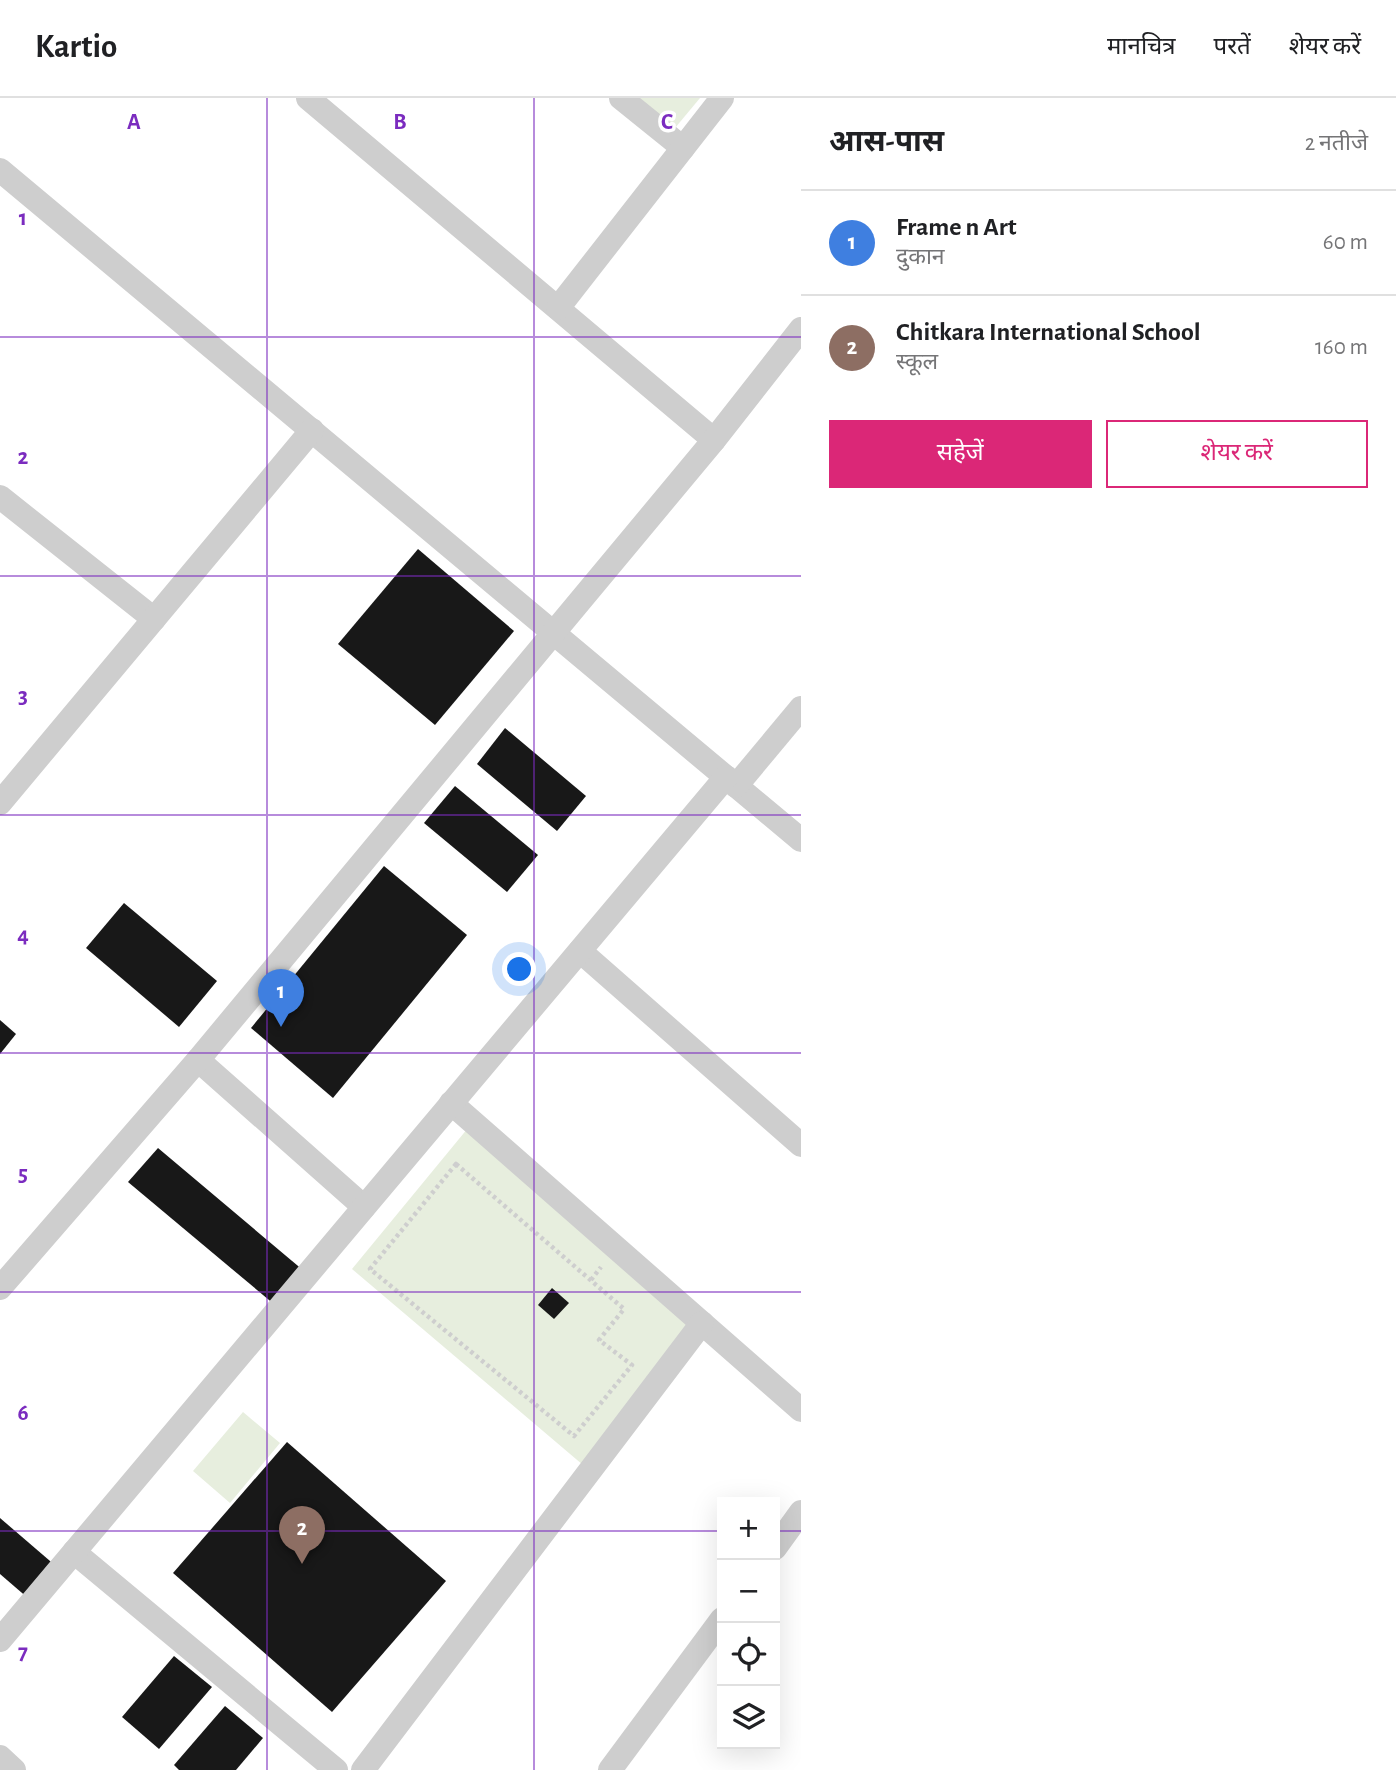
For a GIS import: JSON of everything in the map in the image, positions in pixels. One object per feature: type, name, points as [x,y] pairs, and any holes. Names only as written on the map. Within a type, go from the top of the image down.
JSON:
[{"type":"street","points":[[308,98],[714,440]]},
{"type":"street","points":[[621,98],[683,148]]},
{"type":"street","points":[[558,308],[722,98]]},
{"type":"street","points":[[0,170],[801,840]]},
{"type":"street","points":[[0,1288],[198,1060],[714,440],[801,329]]},
{"type":"street","points":[[0,803],[312,430]]},
{"type":"street","points":[[0,498],[154,619]]},
{"type":"street","points":[[0,1640],[580,951],[801,708]]},
{"type":"street","points":[[580,951],[801,1145]]},
{"type":"street","points":[[198,1060],[364,1207]]},
{"type":"street","points":[[451,1103],[801,1410]]},
{"type":"street","points":[[363,1770],[702,1323]]},
{"type":"street","points":[[780,1541],[801,1513]]},
{"type":"street","points":[[74,1552],[336,1770]]},
{"type":"street","points":[[610,1770],[719,1623]]},
{"type":"street","points":[[0,1757],[15,1770]]},
{"type":"path","points":[[456,1164],[624,1309],[599,1340],[632,1365],[573,1436],[370,1269],[456,1164]]},
{"type":"green space","points":[[638,98],[700,98],[675,128]]},
{"type":"green space","points":[[468,1128],[690,1322],[583,1465],[352,1269]]},
{"type":"green space","points":[[243,1412],[280,1443],[230,1503],[193,1471]]},
{"type":"building","points":[[418,549],[514,631],[435,725],[338,644]]},
{"type":"building","points":[[505,728],[586,796],[557,831],[477,764]]},
{"type":"building","points":[[455,786],[538,855],[507,892],[424,823]]},
{"type":"building","points":[[384,866],[467,935],[333,1098],[251,1028]]},
{"type":"building","points":[[124,903],[217,981],[179,1027],[86,948]]},
{"type":"building","points":[[0,1020],[16,1034],[0,1054]]},
{"type":"building","points":[[158,1148],[304,1271],[275,1305],[128,1182]]},
{"type":"building","points":[[552,1288],[569,1303],[554,1319],[538,1305]]},
{"type":"building","points":[[287,1442],[446,1581],[332,1712],[173,1573]]},
{"type":"building","points":[[0,1518],[57,1567],[29,1599],[0,1574]]},
{"type":"building","points":[[174,1656],[212,1687],[159,1749],[122,1717]]},
{"type":"building","points":[[225,1706],[263,1738],[236,1770],[179,1770],[174,1765]]},
{"type":"place","name":"Frame n Art","points":[[281,1027]]},
{"type":"place","name":"Chitkara International School","points":[[302,1564]]}]
